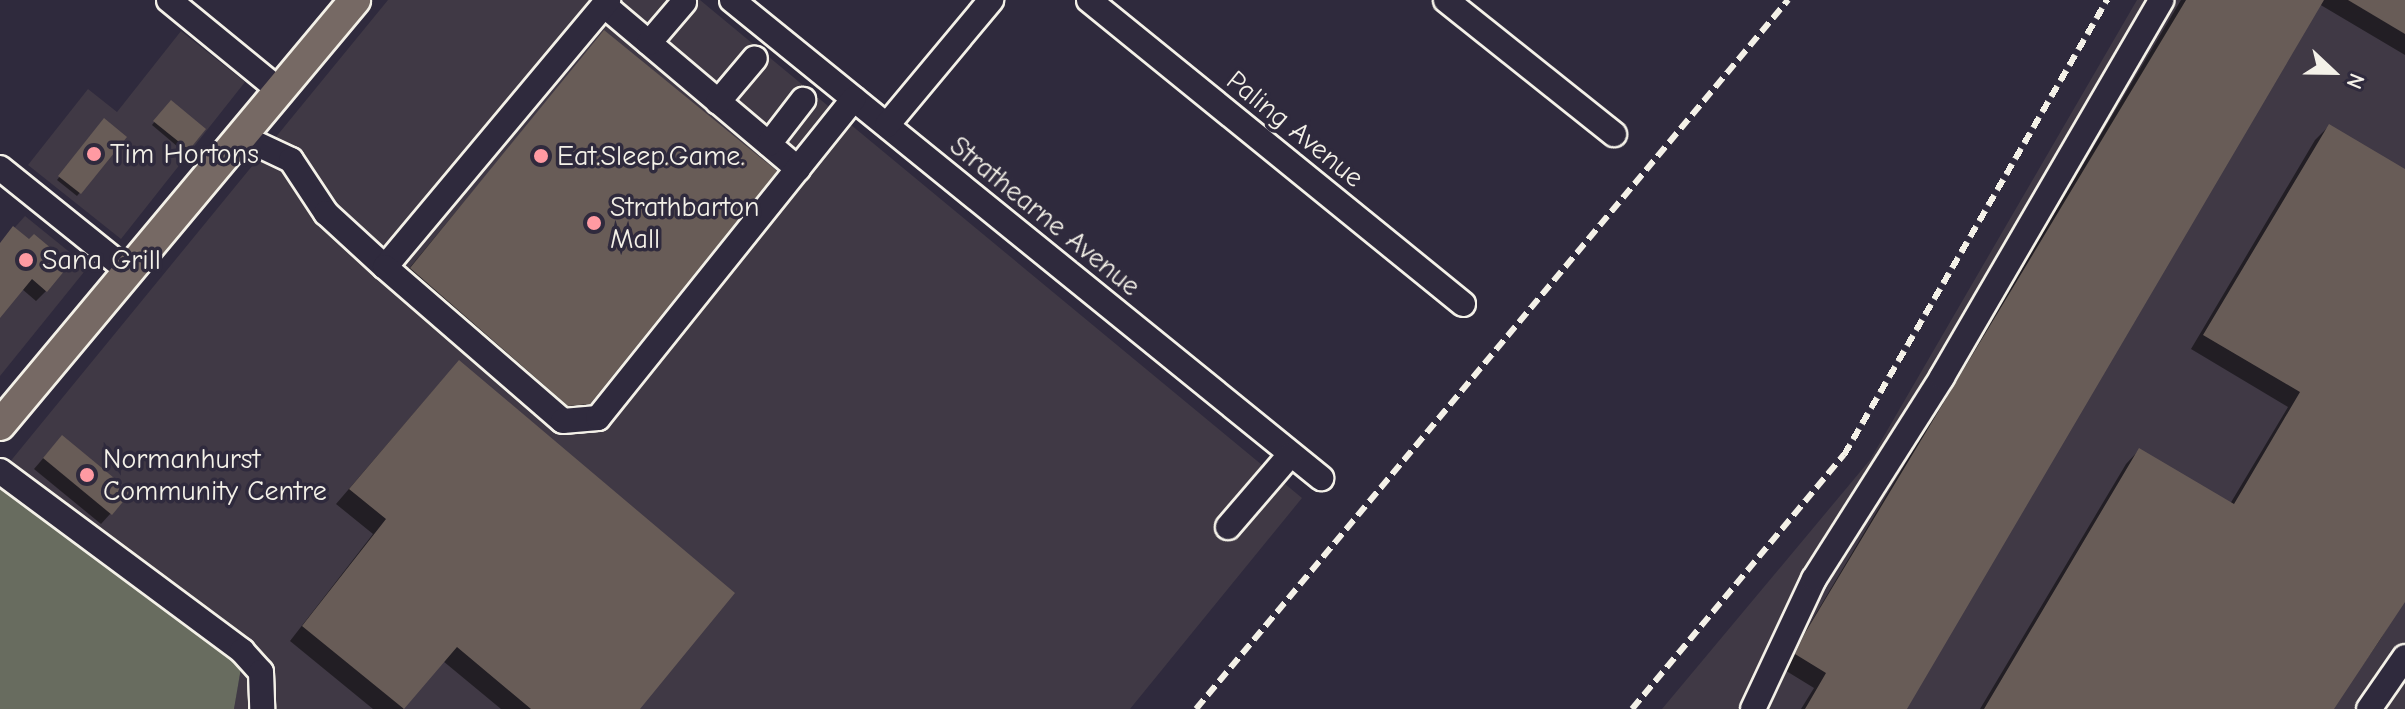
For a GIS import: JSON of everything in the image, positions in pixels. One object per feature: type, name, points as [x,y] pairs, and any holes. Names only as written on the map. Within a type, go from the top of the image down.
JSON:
[{"type":"main road","points":[[0,425],[355,0]]},
{"type":"street","points":[[169,0],[279,90]]},
{"type":"street","name":"Strathearne Avenue","points":[[732,0],[1321,478]]},
{"type":"street","points":[[887,125],[991,0]]},
{"type":"street","name":"Paling Avenue","points":[[1089,0],[1463,304]]},
{"type":"street","points":[[1446,0],[1614,134]]},
{"type":"street","points":[[1753,709],[1814,579],[1942,377],[2161,0]]},
{"type":"street","points":[[385,267],[606,2],[649,43],[798,169]]},
{"type":"street","points":[[649,43],[684,2]]},
{"type":"street","points":[[718,102],[755,58]]},
{"type":"street","points":[[240,136],[291,160],[326,213],[563,421],[598,418],[854,99]]},
{"type":"street","points":[[769,144],[803,100]]},
{"type":"street","points":[[0,168],[128,271]]},
{"type":"street","points":[[1228,527],[1290,455]]},
{"type":"street","points":[[0,471],[242,651],[261,672],[262,709]]},
{"type":"street","points":[[2369,709],[2405,657]]},
{"type":"shaded area","points":[[388,0],[700,0],[1302,498],[1130,709],[234,709],[241,667],[0,474]]},
{"type":"shaded area","points":[[2137,0],[2405,0],[2405,709],[1662,709],[1870,460]]},
{"type":"shaded area","points":[[181,31],[245,82],[121,239],[28,165],[88,89],[117,112]]},
{"type":"shaded area","points":[[25,216],[88,267],[0,376],[0,244]]},
{"type":"shaded area","points":[[0,477],[241,668],[234,709],[0,709]]},
{"type":"building","points":[[2186,0],[2324,0],[1907,709],[1805,709],[1826,673],[1795,654],[1805,633]]},
{"type":"building","points":[[2348,0],[2405,0],[2405,34]]},
{"type":"building","name":"Strathbarton Mall","points":[[604,30],[777,171],[590,404],[568,406],[410,268]]},
{"type":"building","points":[[171,100],[206,129],[189,150],[153,121]]},
{"type":"building","points":[[104,118],[127,137],[81,194],[58,176]]},
{"type":"building","points":[[2329,124],[2405,169],[2405,602],[2334,709],[1984,709],[2139,448],[2234,504],[2300,392],[2203,335]]},
{"type":"building","points":[[13,226],[29,239],[34,234],[70,264],[47,292],[32,279],[0,318],[0,243]]},
{"type":"building","points":[[459,360],[735,593],[640,709],[531,709],[457,647],[404,709],[302,626],[386,519],[349,489]]},
{"type":"building","name":"Normanhurst Community Centre","points":[[62,435],[131,492],[112,515],[43,458]]},
{"type":"railway","points":[[1196,709],[1788,0]]},
{"type":"railway","points":[[1632,709],[1844,455],[2107,0]]},
{"type":"place","name":"Tim Hortons","points":[[94,154]]},
{"type":"place","name":"Eat.Sleep.Game.","points":[[541,156]]},
{"type":"place","name":"Strathbarton Mall","points":[[594,223]]},
{"type":"place","name":"Sana Grill","points":[[26,260]]},
{"type":"place","name":"Normanhurst Community Centre","points":[[87,475]]}]
